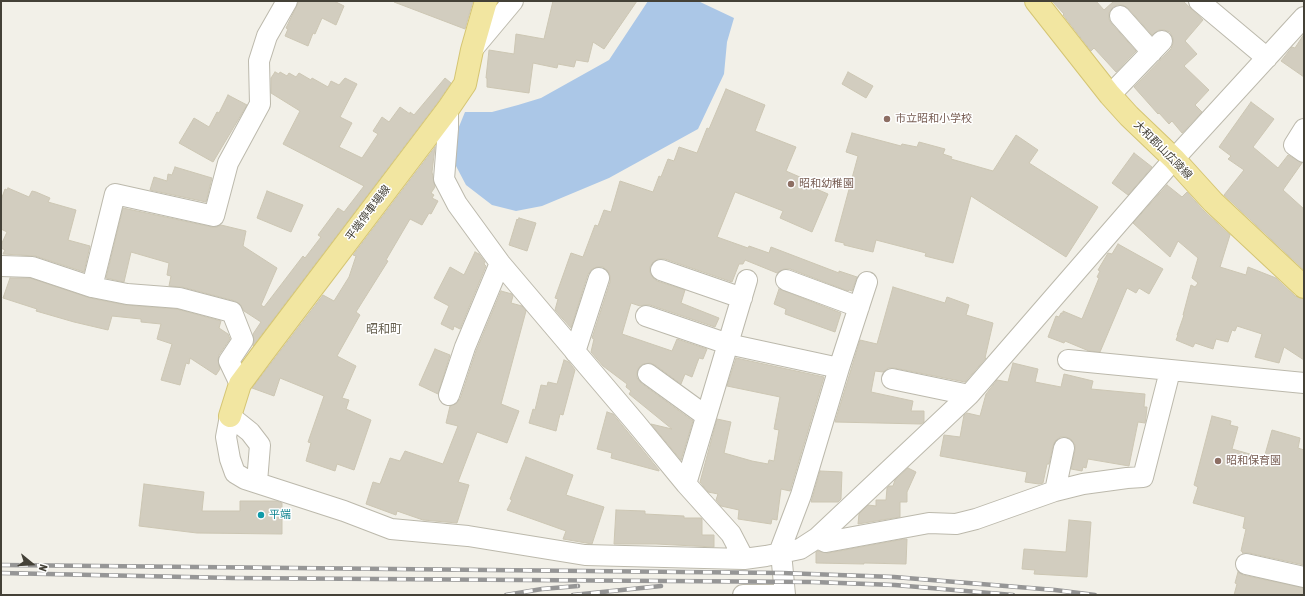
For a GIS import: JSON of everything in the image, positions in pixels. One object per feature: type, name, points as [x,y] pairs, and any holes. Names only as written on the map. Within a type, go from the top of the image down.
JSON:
[{"type":"main road","name":"平端停車場線","points":[[230,416],[240,384],[448,109],[465,84],[472,50],[486,1]]},
{"type":"main road","name":"大和郡山広陵線","points":[[1036,1],[1110,95],[1129,116],[1174,159],[1213,202],[1304,287]]},
{"type":"street","points":[[92,287],[116,194],[214,216],[228,163],[260,104],[259,61],[267,36],[288,1]]},
{"type":"street","points":[[472,50],[513,1]]},
{"type":"street","points":[[1199,1],[1267,58]]},
{"type":"street","points":[[1110,95],[1157,46],[1120,16]]},
{"type":"street","points":[[257,482],[260,445],[250,432],[230,416],[226,437],[230,459],[235,473],[245,479],[344,511],[391,529],[468,536],[585,555],[744,559],[800,549],[817,538],[969,395],[1174,159],[1304,17]]},
{"type":"street","points":[[448,109],[444,179],[457,204],[500,263],[686,484],[731,534],[744,559]]},
{"type":"street","points":[[1304,129],[1294,145],[1304,152]]},
{"type":"street","points":[[449,395],[465,347],[500,263]]},
{"type":"street","points":[[1,266],[32,267],[92,287],[127,294],[179,298],[232,312],[243,340],[229,361],[240,384]]},
{"type":"street","points":[[661,270],[744,289],[686,484]]},
{"type":"street","points":[[575,352],[599,278]]},
{"type":"street","points":[[786,280],[859,307]]},
{"type":"street","points":[[743,595],[785,595],[782,563],[779,553],[801,495],[839,368],[867,282]]},
{"type":"street","points":[[646,316],[728,344],[839,368]]},
{"type":"street","points":[[1068,360],[1304,383]]},
{"type":"street","points":[[817,538],[826,542],[929,523],[956,524],[976,519],[1056,491],[1083,484],[1143,477],[1170,371]]},
{"type":"street","points":[[648,374],[706,416]]},
{"type":"street","points":[[892,380],[969,395]]},
{"type":"street","points":[[1056,491],[1064,448]]},
{"type":"street","points":[[1246,564],[1304,577]]},
{"type":"water","points":[[648,1],[698,1],[734,18],[727,42],[724,74],[698,129],[609,178],[542,206],[516,211],[492,205],[466,185],[456,166],[456,134],[465,112],[492,112],[541,98],[609,60]]},
{"type":"building","points":[[299,1],[334,1],[344,6],[336,25],[322,18],[315,34],[313,33],[308,46],[285,36],[288,29],[286,28]]},
{"type":"building","points":[[394,1],[473,1],[465,29]]},
{"type":"building","points":[[553,1],[637,1],[604,49],[593,42],[588,62],[576,60],[574,67],[558,64],[557,68],[533,63],[529,93],[487,87],[486,78],[489,50],[514,54],[516,34],[544,39]]},
{"type":"building","points":[[1052,1],[1096,1],[1104,10],[1114,1],[1183,1],[1203,20],[1185,41],[1197,54],[1184,66],[1209,90],[1195,105],[1202,112],[1182,133],[1172,121],[1169,124],[1159,113],[1158,114],[1134,87],[1171,49],[1173,38],[1170,32],[1159,30],[1152,35],[1128,8],[1123,5],[1113,7],[1109,13],[1111,23],[1136,51],[1116,72],[1094,48],[1091,51],[1063,15],[1064,14]]},
{"type":"building","points":[[1304,34],[1304,77],[1281,61],[1292,47],[1295,48]]},
{"type":"building","points":[[275,72],[279,74],[280,72],[287,76],[289,73],[296,77],[299,73],[328,87],[331,81],[339,85],[345,78],[357,84],[340,117],[352,123],[339,147],[362,158],[378,134],[373,131],[382,117],[389,122],[400,107],[414,115],[445,78],[451,83],[253,346],[253,334],[261,322],[244,311],[240,304],[235,301],[182,287],[169,286],[171,276],[167,275],[169,263],[131,252],[124,282],[106,278],[123,208],[212,227],[221,225],[246,231],[243,246],[277,268],[261,305],[264,307],[303,256],[305,258],[321,237],[318,235],[338,208],[344,212],[364,186],[283,144],[300,111],[271,93],[271,78]]},
{"type":"building","points":[[848,72],[873,86],[866,98],[842,84]]},
{"type":"building","points":[[726,89],[765,105],[755,131],[796,147],[786,171],[809,181],[807,185],[828,194],[812,232],[780,218],[783,211],[735,192],[717,237],[748,248],[749,246],[769,253],[771,247],[839,273],[839,271],[857,277],[852,291],[848,291],[790,269],[784,269],[777,273],[745,260],[743,264],[739,264],[732,282],[665,259],[658,259],[653,262],[650,267],[650,272],[653,278],[657,281],[685,290],[681,303],[719,318],[715,327],[650,305],[640,306],[631,303],[622,334],[672,351],[677,339],[707,349],[703,359],[699,358],[692,377],[685,374],[681,384],[650,363],[643,364],[639,367],[637,372],[637,378],[641,383],[693,421],[681,460],[651,424],[672,429],[629,394],[631,391],[626,387],[627,384],[603,366],[591,352],[594,339],[592,338],[610,282],[608,271],[603,267],[597,267],[592,269],[588,274],[571,328],[555,310],[558,299],[555,298],[571,253],[583,257],[595,225],[598,226],[604,210],[611,212],[620,181],[653,192],[668,159],[674,161],[679,147],[697,153],[707,128],[709,129]]},
{"type":"building","points":[[228,95],[247,105],[213,162],[179,143],[194,118],[209,127],[217,112],[219,113]]},
{"type":"building","points":[[1251,102],[1274,119],[1253,147],[1278,168],[1288,155],[1302,163],[1283,190],[1304,209],[1304,270],[1224,195],[1244,170],[1228,159],[1231,156],[1219,147]]},
{"type":"building","points":[[852,133],[901,146],[902,144],[917,147],[919,142],[945,149],[943,154],[952,157],[951,159],[993,171],[1016,135],[1038,150],[1029,163],[1098,207],[1066,257],[971,196],[953,263],[925,256],[926,253],[876,240],[873,252],[844,245],[844,243],[835,241],[858,156],[846,152]]},
{"type":"building","points":[[435,147],[432,172],[435,187],[431,193],[434,195],[432,198],[438,201],[431,214],[429,213],[422,225],[410,219],[386,260],[388,261],[356,312],[360,315],[337,356],[356,366],[342,398],[349,400],[346,409],[371,420],[354,470],[337,464],[335,471],[306,461],[311,443],[308,442],[324,396],[280,378],[274,396],[252,388],[323,295],[334,301],[349,277],[356,256],[353,255]]},
{"type":"building","points":[[1134,153],[1152,167],[1128,195],[1112,183]]},
{"type":"building","points":[[175,167],[212,178],[206,202],[150,190],[154,177],[167,181],[168,174],[172,175]]},
{"type":"building","points":[[1167,185],[1182,197],[1187,192],[1204,211],[1230,235],[1220,267],[1246,275],[1248,267],[1276,278],[1295,296],[1304,299],[1304,360],[1284,347],[1279,363],[1255,357],[1262,334],[1237,326],[1235,331],[1232,330],[1228,342],[1216,339],[1213,349],[1195,343],[1193,347],[1176,340],[1191,285],[1195,287],[1198,283],[1192,278],[1198,258],[1178,241],[1170,257],[1133,223]]},
{"type":"building","points":[[8,188],[29,197],[32,191],[36,192],[50,198],[48,202],[76,210],[68,240],[90,246],[84,272],[35,256],[3,254],[5,250],[1,248],[1,245],[7,232],[1,229],[1,200],[5,189],[7,190]]},
{"type":"building","points":[[267,191],[303,205],[291,232],[257,218]]},
{"type":"building","points":[[519,218],[536,223],[527,251],[509,245],[517,219],[518,220]]},
{"type":"building","points":[[1118,244],[1163,269],[1149,294],[1139,288],[1136,293],[1127,288],[1100,352],[1089,351],[1065,341],[1064,343],[1048,337],[1056,316],[1059,317],[1063,311],[1082,319],[1099,278],[1097,277],[1100,271],[1098,270],[1108,253],[1112,254]]},
{"type":"building","points":[[475,252],[479,254],[486,266],[460,329],[454,326],[453,330],[441,324],[449,306],[434,298],[450,267],[464,275]]},
{"type":"building","points":[[10,278],[30,278],[90,298],[126,305],[177,309],[221,321],[219,328],[228,334],[230,339],[219,355],[218,360],[220,369],[216,375],[190,358],[189,364],[186,363],[180,385],[161,380],[172,344],[157,339],[161,324],[141,322],[141,319],[112,316],[108,330],[36,311],[37,309],[3,298]]},
{"type":"building","points":[[893,287],[945,303],[947,297],[969,305],[966,315],[993,323],[986,358],[965,382],[894,368],[888,368],[883,372],[875,371],[871,392],[913,401],[911,411],[924,411],[924,422],[921,424],[835,422],[860,340],[877,344]]},
{"type":"building","points":[[779,289],[841,313],[835,332],[785,314],[786,309],[774,304]]},
{"type":"building","points":[[501,291],[512,294],[513,296],[511,303],[522,306],[526,311],[501,404],[519,411],[507,443],[477,432],[458,482],[469,485],[457,523],[423,520],[397,511],[396,515],[366,504],[373,482],[380,484],[390,458],[400,461],[405,451],[443,464],[458,426],[446,423],[450,406],[456,404],[460,399],[476,351]]},
{"type":"building","points":[[435,349],[450,355],[438,394],[419,385]]},
{"type":"building","points":[[736,358],[824,377],[790,491],[781,489],[777,520],[772,519],[771,524],[738,519],[739,510],[721,506],[716,500],[718,494],[708,492],[700,482],[717,419],[731,422],[724,453],[768,464],[769,460],[774,461],[779,430],[774,429],[780,397],[727,386]]},
{"type":"building","points":[[564,360],[569,362],[575,370],[563,415],[560,414],[556,431],[529,423],[533,409],[535,410],[541,385],[547,386],[548,382],[557,384]]},
{"type":"building","points":[[1013,363],[1038,369],[1035,382],[1061,387],[1064,374],[1093,381],[1091,389],[1145,394],[1144,407],[1147,407],[1145,423],[1138,422],[1129,466],[1088,459],[1086,468],[1083,467],[1082,471],[1071,469],[1075,445],[1071,439],[1066,437],[1060,437],[1055,441],[1049,464],[1047,464],[1043,483],[1039,484],[1025,482],[1027,472],[940,456],[944,435],[960,437],[964,415],[967,413],[980,416],[986,394],[997,380],[1008,382]]},
{"type":"building","points":[[607,412],[613,414],[659,471],[611,458],[612,453],[597,449]]},
{"type":"building","points":[[1212,416],[1231,421],[1230,425],[1238,427],[1232,449],[1264,458],[1272,430],[1300,438],[1298,448],[1304,450],[1304,565],[1249,553],[1242,553],[1243,552],[1241,551],[1246,529],[1243,528],[1245,517],[1193,503],[1198,487],[1194,485]]},
{"type":"building","points":[[526,457],[573,475],[566,495],[604,507],[592,544],[563,539],[566,531],[507,510],[512,500],[510,499]]},
{"type":"building","points":[[908,468],[916,472],[907,492],[907,502],[900,502],[900,517],[858,524],[859,514],[868,505],[876,506],[876,500],[886,500],[887,488],[889,486],[893,486],[895,480]]},
{"type":"building","points":[[820,471],[842,472],[841,499],[838,502],[811,502]]},
{"type":"building","points":[[144,484],[204,492],[202,511],[240,511],[240,501],[277,501],[282,503],[282,534],[197,533],[139,526]]},
{"type":"building","points":[[616,510],[645,511],[645,514],[684,516],[684,518],[701,518],[702,535],[714,535],[714,547],[656,544],[614,544]]},
{"type":"building","points":[[1069,520],[1091,522],[1087,577],[1034,574],[1035,570],[1022,569],[1024,549],[1066,552]]},
{"type":"building","points":[[907,539],[906,564],[816,563],[816,552],[818,551],[828,553]]},
{"type":"building","points":[[1238,572],[1243,575],[1304,588],[1304,595],[1234,595]]},
{"type":"railway","points":[[1,565],[782,573],[894,577],[1055,590],[1095,595]]},
{"type":"railway","points":[[1,573],[233,578],[813,582],[895,585],[1013,595]]},
{"type":"railway","points":[[506,595],[542,589],[578,586]]},
{"type":"railway","points":[[573,595],[661,586]]},
{"type":"place","name":"市立昭和小学校","points":[[887,119]]},
{"type":"place","name":"昭和幼稚園","points":[[791,184]]},
{"type":"place","name":"昭和保育園","points":[[1218,461]]},
{"type":"place","name":"平端","points":[[261,515]]},
{"type":"district","name":"昭和町","points":[[384,329]]}]
